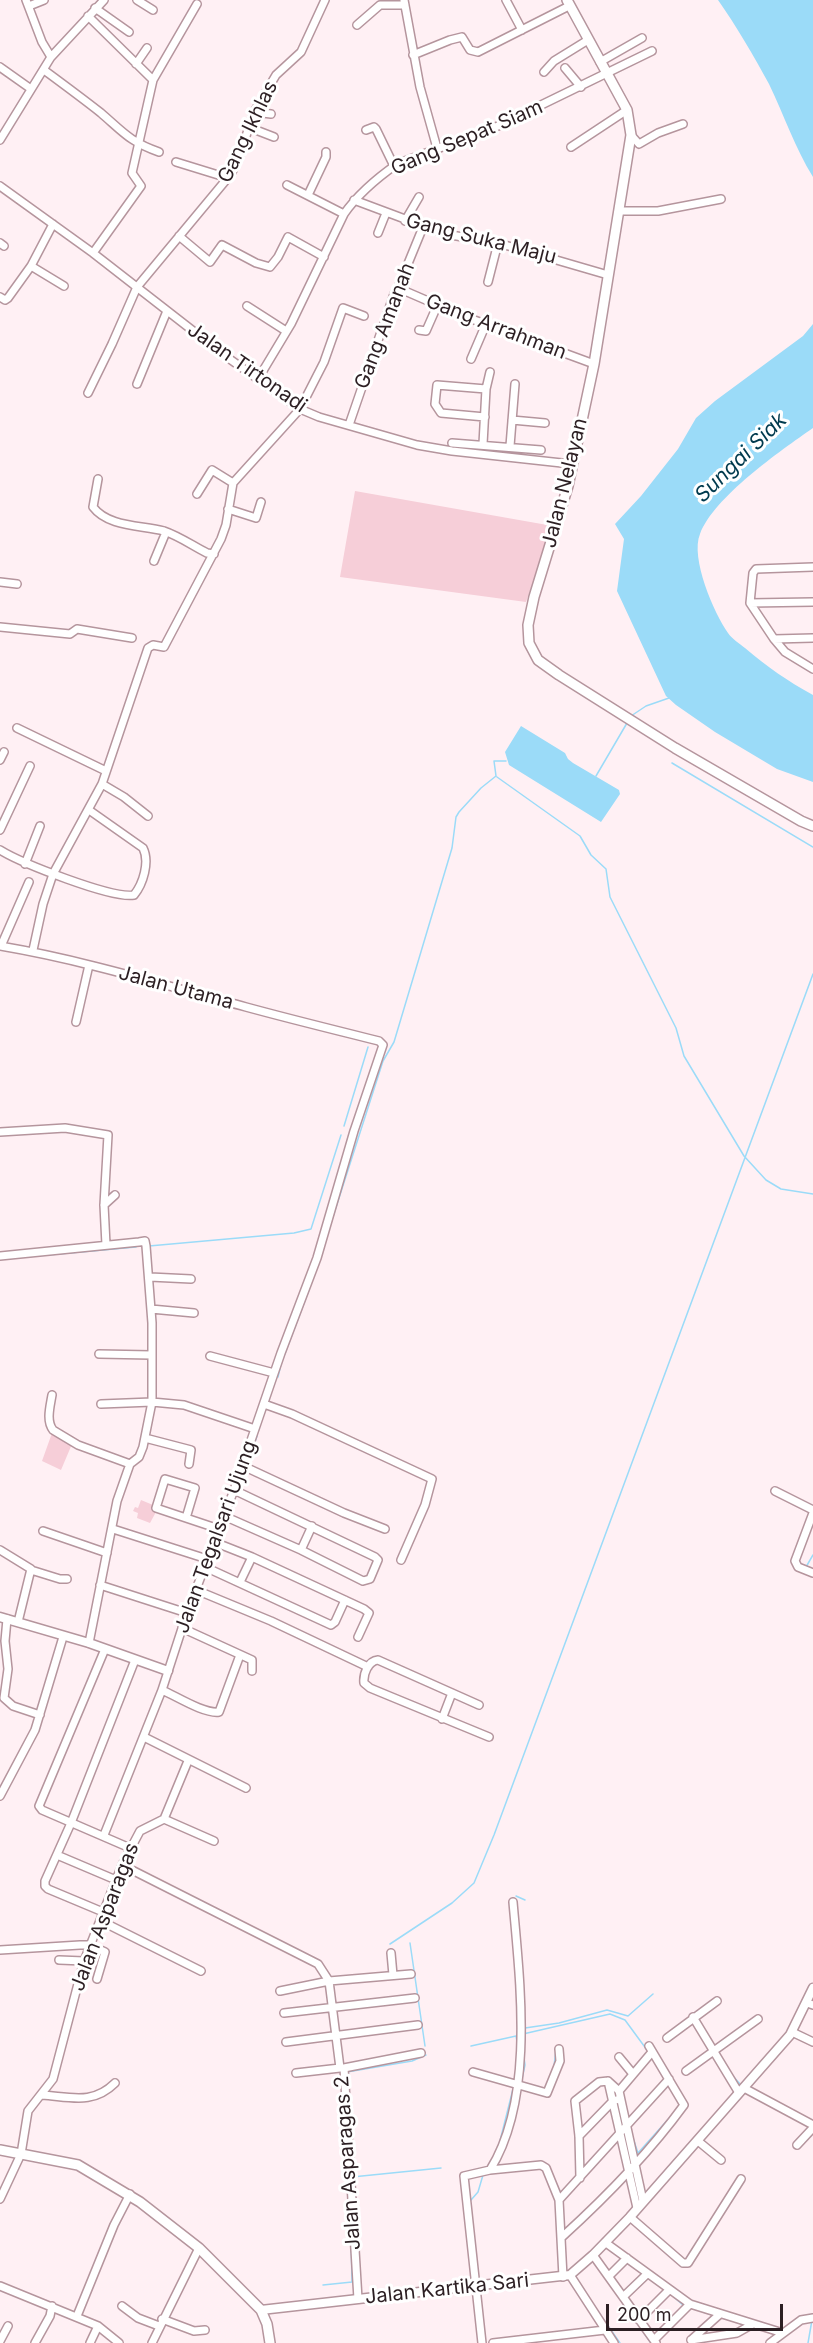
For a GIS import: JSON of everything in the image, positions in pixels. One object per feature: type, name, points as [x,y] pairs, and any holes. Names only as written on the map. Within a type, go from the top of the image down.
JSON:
[{"type":"main road","name":"Jalan Nelayan","points":[[568,3],[627,110],[631,135],[594,364],[568,486],[534,597],[528,625],[529,643],[538,660],[547,667],[633,722],[757,796],[813,826]]},
{"type":"main road","points":[[0,2150],[78,2165],[130,2194],[198,2248],[261,2310],[267,2324],[270,2343]]},
{"type":"street","points":[[44,0],[27,3],[42,42],[51,57]]},
{"type":"street","points":[[0,140],[51,57],[104,0]]},
{"type":"street","points":[[137,0],[153,10]]},
{"type":"street","name":"Gang Ikhlas","points":[[88,393],[137,287],[228,178],[238,160],[254,112],[276,75],[301,52],[324,0]]},
{"type":"street","points":[[506,0],[522,30]]},
{"type":"street","points":[[357,25],[380,5],[405,2],[413,55],[437,148]]},
{"type":"street","points":[[413,55],[462,37],[470,50],[478,52],[568,3]]},
{"type":"street","points":[[93,254],[141,186],[132,173],[153,80],[197,4]]},
{"type":"street","points":[[96,8],[129,32]]},
{"type":"street","points":[[88,16],[153,80]]},
{"type":"street","points":[[600,62],[642,38]]},
{"type":"street","points":[[544,72],[554,61],[588,40]]},
{"type":"street","points":[[136,64],[147,48]]},
{"type":"street","name":"Gang Sepat Siam","points":[[258,379],[286,331],[344,214],[354,201],[394,166],[498,126],[652,51]]},
{"type":"street","points":[[0,67],[31,89]]},
{"type":"street","points":[[565,68],[581,87]]},
{"type":"street","points":[[44,70],[138,145],[159,152]]},
{"type":"street","points":[[571,147],[627,110]]},
{"type":"street","points":[[254,112],[271,114]]},
{"type":"street","points":[[631,135],[639,144],[683,124]]},
{"type":"street","points":[[248,127],[274,137]]},
{"type":"street","points":[[366,130],[374,127],[376,129],[394,166]]},
{"type":"street","points":[[308,195],[326,157],[326,152]]},
{"type":"street","points":[[176,162],[228,178]]},
{"type":"street","points":[[287,185],[344,214]]},
{"type":"street","name":"Jalan Tirtonadi","points":[[0,186],[300,409],[417,445],[488,456],[571,464]]},
{"type":"street","points":[[405,221],[419,197]]},
{"type":"street","points":[[619,211],[658,211],[721,199]]},
{"type":"street","name":"Gang Suka Maju","points":[[354,201],[405,221],[453,236],[498,243],[609,274]]},
{"type":"street","points":[[378,233],[386,213]]},
{"type":"street","points":[[0,297],[5,300],[8,298],[31,266],[53,224]]},
{"type":"street","name":"Gang Amanah","points":[[349,425],[394,294],[423,227]]},
{"type":"street","points":[[179,236],[210,262],[222,245],[256,263],[270,267],[288,237],[324,257]]},
{"type":"street","points":[[488,282],[498,243]]},
{"type":"street","points":[[31,266],[64,285]]},
{"type":"street","name":"Gang Arrahman","points":[[398,288],[437,306],[594,364]]},
{"type":"street","points":[[247,306],[286,331]]},
{"type":"street","points":[[419,330],[426,331],[437,306]]},
{"type":"street","points":[[33,950],[43,904],[53,874],[102,784],[148,648],[153,645],[164,647],[214,554],[226,525],[233,483],[300,409],[324,362],[343,308],[364,316]]},
{"type":"street","points":[[137,384],[167,311]]},
{"type":"street","points":[[471,359],[486,324]]},
{"type":"street","points":[[488,456],[485,417],[486,389],[490,372]]},
{"type":"street","points":[[510,446],[515,384]]},
{"type":"street","points":[[485,417],[446,415],[436,409],[435,404],[437,385],[486,389]]},
{"type":"street","points":[[512,420],[545,423]]},
{"type":"street","points":[[452,443],[541,450]]},
{"type":"street","points":[[499,457],[500,445]]},
{"type":"street","points":[[197,494],[212,470],[233,483]]},
{"type":"street","points":[[98,479],[93,507],[97,512],[114,521],[166,532],[207,553],[214,554]]},
{"type":"street","points":[[228,509],[256,518],[261,502]]},
{"type":"street","points":[[154,561],[166,532]]},
{"type":"street","points":[[811,668],[794,659],[774,639],[750,603],[753,573],[756,569],[813,567]]},
{"type":"street","points":[[0,582],[17,584]]},
{"type":"street","points":[[750,603],[813,602]]},
{"type":"street","points":[[0,627],[70,634],[77,629],[132,638]]},
{"type":"street","points":[[774,639],[813,638]]},
{"type":"street","points":[[17,728],[106,771]]},
{"type":"street","points":[[0,760],[4,752]]},
{"type":"street","points":[[0,830],[3,816],[30,766]]},
{"type":"street","points":[[102,784],[124,797],[148,816]]},
{"type":"street","points":[[0,850],[25,864],[53,874],[121,895],[136,894],[146,861],[144,848],[89,810]]},
{"type":"street","points":[[25,864],[40,826]]},
{"type":"street","points":[[0,946],[29,882]]},
{"type":"street","name":"Jalan Utama","points":[[0,946],[33,950],[350,1033],[379,1041],[383,1045],[354,1131],[317,1258],[274,1373]]},
{"type":"street","points":[[76,1022],[89,965]]},
{"type":"street","points":[[0,1132],[64,1128],[108,1135],[104,1205],[106,1245]]},
{"type":"street","points":[[104,1205],[115,1195]]},
{"type":"street","points":[[0,1256],[145,1241],[150,1277],[152,1402],[139,1456],[130,1464],[120,1492],[89,1644]]},
{"type":"street","points":[[150,1277],[191,1279]]},
{"type":"street","points":[[151,1309],[194,1313]]},
{"type":"street","points":[[99,1354],[151,1355]]},
{"type":"street","points":[[210,1356],[274,1373]]},
{"type":"street","name":"Jalan Tegalsari Ujung","points":[[104,1835],[162,1690],[187,1613],[243,1466],[274,1373]]},
{"type":"street","points":[[52,1395],[49,1418],[50,1427],[53,1430],[78,1445],[130,1464]]},
{"type":"street","points":[[101,1404],[152,1402],[184,1405],[255,1429]]},
{"type":"street","points":[[264,1404],[292,1414],[432,1479],[425,1505],[401,1560]]},
{"type":"street","points":[[145,1438],[191,1450],[189,1464]]},
{"type":"street","points":[[243,1466],[344,1513],[385,1529]]},
{"type":"street","points":[[186,1518],[195,1488],[165,1479],[156,1508],[186,1518],[219,1529]]},
{"type":"street","points":[[224,1516],[301,1550],[363,1581],[370,1579],[378,1558],[234,1490]]},
{"type":"street","points":[[775,1491],[813,1511],[795,1561],[798,1567],[813,1573]]},
{"type":"street","points":[[301,1550],[312,1526]]},
{"type":"street","points":[[113,1529],[207,1559]]},
{"type":"street","points":[[43,1531],[107,1553]]},
{"type":"street","points":[[214,1542],[252,1557],[369,1613],[358,1637]]},
{"type":"street","points":[[0,1550],[30,1566],[31,1570],[18,1622]]},
{"type":"street","points":[[240,1582],[252,1557]]},
{"type":"street","points":[[205,1568],[331,1625],[335,1622],[345,1600]]},
{"type":"street","points":[[31,1570],[67,1579]]},
{"type":"street","points":[[100,1585],[187,1613]]},
{"type":"street","points":[[196,1590],[271,1621],[368,1666]]},
{"type":"street","points":[[40,1714],[13,1706],[4,1698],[8,1669],[3,1618],[168,1671]]},
{"type":"street","points":[[182,1628],[252,1660],[252,1671]]},
{"type":"street","points":[[0,1796],[34,1730],[63,1637]]},
{"type":"street","name":"Jalan Asparagas","points":[[105,1649],[39,1802],[40,1809],[128,1846]]},
{"type":"street","points":[[162,1690],[214,1713],[219,1712],[240,1655]]},
{"type":"street","points":[[71,1823],[135,1660]]},
{"type":"street","points":[[478,1705],[378,1660],[368,1666],[363,1679],[367,1687],[489,1737]]},
{"type":"street","points":[[442,1719],[452,1693]]},
{"type":"street","points":[[144,1737],[246,1788]]},
{"type":"street","points":[[188,1761],[164,1819],[214,1841]]},
{"type":"street","name":"Jalan Asparagas","points":[[0,2199],[21,2154],[28,2111],[52,2079],[84,1961],[101,1921],[101,1911],[122,1866],[128,1846],[140,1831],[164,1819]]},
{"type":"street","name":"Jalan Asparagas","points":[[71,1823],[45,1881],[46,1888],[101,1911]]},
{"type":"street","name":"Jalan Asparagas","points":[[57,1855],[114,1879]]},
{"type":"street","name":"Jalan Asparagas 2","points":[[122,1866],[318,1964],[327,1977],[342,2068],[358,2299]]},
{"type":"street","points":[[490,2170],[502,2147],[518,2085],[520,2031],[513,1902]]},
{"type":"street","points":[[101,1921],[201,1971]]},
{"type":"street","points":[[0,1950],[90,1945],[103,1949],[105,1952],[97,1979]]},
{"type":"street","points":[[391,1953],[393,1976]]},
{"type":"street","points":[[59,1960],[84,1961]]},
{"type":"street","points":[[280,1991],[327,1977],[411,1974]]},
{"type":"street","points":[[566,2276],[606,2243],[792,2032],[810,2004],[813,1988]]},
{"type":"street","points":[[284,2013],[415,1998]]},
{"type":"street","points":[[667,2038],[717,2001]]},
{"type":"street","points":[[693,2017],[742,2090],[813,2126],[798,2145]]},
{"type":"street","points":[[686,2071],[758,2019]]},
{"type":"street","points":[[286,2042],[418,2025]]},
{"type":"street","points":[[792,2032],[813,2042]]},
{"type":"street","points":[[473,2072],[548,2092],[560,2061],[560,2049]]},
{"type":"street","points":[[562,2237],[628,2172],[684,2105],[650,2049],[619,2091]]},
{"type":"street","points":[[296,2073],[342,2068],[421,2053]]},
{"type":"street","points":[[619,2057],[633,2074]]},
{"type":"street","points":[[559,2200],[669,2079]]},
{"type":"street","points":[[608,2081],[628,2172],[640,2204]]},
{"type":"street","points":[[580,2178],[576,2099],[599,2082],[608,2081],[619,2091],[640,2204]]},
{"type":"street","points":[[42,2095],[91,2098],[106,2092],[115,2083]]},
{"type":"street","points":[[579,2136],[613,2101],[621,2100]]},
{"type":"street","points":[[698,2141],[721,2160]]},
{"type":"street","points":[[482,2343],[464,2176],[490,2170],[544,2166],[559,2200],[566,2276],[614,2343]]},
{"type":"street","points":[[630,2217],[683,2263],[688,2263],[741,2179]]},
{"type":"street","points":[[77,2316],[114,2224],[130,2194]]},
{"type":"street","points":[[606,2243],[690,2304],[753,2325],[784,2332]]},
{"type":"street","points":[[152,2343],[160,2322],[198,2248]]},
{"type":"street","points":[[593,2255],[655,2342],[690,2304]]},
{"type":"street","points":[[609,2276],[627,2258]]},
{"type":"street","points":[[623,2297],[647,2274]]},
{"type":"street","name":"Jalan Kartika Sari","points":[[261,2310],[566,2276]]},
{"type":"street","points":[[0,2286],[98,2326],[119,2343]]},
{"type":"street","points":[[639,2320],[669,2290]]},
{"type":"street","points":[[35,2343],[50,2316],[52,2306]]},
{"type":"street","points":[[122,2306],[138,2318],[194,2331],[205,2330]]},
{"type":"street","points":[[690,2341],[720,2314]]},
{"type":"street","points":[[770,2343],[801,2320],[813,2318]]},
{"type":"street","points":[[690,2341],[737,2332],[753,2325]]},
{"type":"street","points":[[0,2341],[8,2326]]},
{"type":"street","points":[[90,2343],[98,2326]]},
{"type":"street","points":[[493,2343],[605,2330]]},
{"type":"street","points":[[784,2332],[784,2343]]},
{"type":"shaded area","points":[[355,491],[553,526],[526,602],[340,577]]},
{"type":"shaded area","points":[[52,1433],[72,1444],[61,1470],[42,1461]]},
{"type":"shaded area","points":[[141,1500],[153,1505],[156,1512],[150,1523],[137,1518],[138,1513],[133,1511],[135,1507],[138,1508]]},
{"type":"water","points":[[718,0],[813,0],[813,177],[769,84],[745,41]]},
{"type":"water","name":"Sungai Siak","points":[[813,324],[813,428],[766,462],[719,505],[700,534],[698,557],[710,599],[730,635],[770,668],[813,695],[813,782],[777,769],[715,732],[666,696],[617,591],[624,539],[615,524],[641,496],[678,449],[696,418],[715,401],[803,336]]},
{"type":"water","points":[[521,726],[565,753],[573,763],[619,790],[620,794],[601,822],[509,765],[505,752]]},
{"type":"waterway","points":[[631,716],[646,706],[669,698]]},
{"type":"waterway","points":[[596,776],[627,723]]},
{"type":"waterway","points":[[330,1226],[383,1061],[394,1042],[452,848],[456,817],[481,788],[496,776],[494,761],[506,761]]},
{"type":"waterway","points":[[672,763],[813,847]]},
{"type":"waterway","points":[[497,777],[580,836],[591,855],[606,869],[610,897],[676,1028],[684,1056],[744,1156],[766,1180],[781,1189],[813,1194]]},
{"type":"waterway","points":[[390,1944],[452,1903],[474,1883],[494,1835],[813,974]]},
{"type":"waterway","points":[[344,1126],[368,1047]]},
{"type":"waterway","points":[[149,1246],[294,1233],[311,1229],[341,1135]]},
{"type":"waterway","points":[[25,1257],[136,1247]]},
{"type":"waterway","points":[[278,1377],[309,1290]]},
{"type":"waterway","points":[[248,1463],[257,1436]]},
{"type":"waterway","points":[[239,1488],[245,1472]]},
{"type":"waterway","points":[[806,1567],[813,1555]]},
{"type":"waterway","points":[[516,1896],[525,1900]]},
{"type":"waterway","points":[[410,1943],[425,2046]]},
{"type":"waterway","points":[[525,2028],[559,2023],[607,2010],[628,2016],[653,1994]]},
{"type":"waterway","points":[[523,2034],[610,2014],[625,2020],[647,2050]]},
{"type":"waterway","points":[[471,2046],[516,2036],[517,2042]]},
{"type":"waterway","points":[[521,2083],[525,2065],[523,2050]]},
{"type":"waterway","points":[[554,2066],[556,2050]]},
{"type":"waterway","points":[[347,2072],[412,2061],[426,2055]]},
{"type":"waterway","points":[[731,2074],[741,2085]]},
{"type":"waterway","points":[[499,2145],[513,2089]]},
{"type":"waterway","points":[[343,2111],[349,2199]]},
{"type":"waterway","points":[[633,2138],[638,2153],[672,2115]]},
{"type":"waterway","points":[[352,2177],[441,2168]]},
{"type":"waterway","points":[[471,2200],[478,2192],[483,2175]]},
{"type":"waterway","points":[[323,2285],[352,2282],[351,2234]]},
{"type":"waterway","points":[[628,2264],[643,2274]]},
{"type":"waterway","points":[[648,2278],[659,2286]]},
{"type":"waterway","points":[[588,2297],[620,2343]]},
{"type":"waterway","points":[[675,2298],[684,2306]]},
{"type":"waterway","points":[[622,2302],[651,2343]]},
{"type":"waterway","points":[[703,2312],[713,2315]]},
{"type":"waterway","points":[[691,2336],[713,2315]]},
{"type":"waterway","points":[[721,2317],[745,2325]]},
{"type":"waterway","points":[[808,2343],[812,2320]]}]
